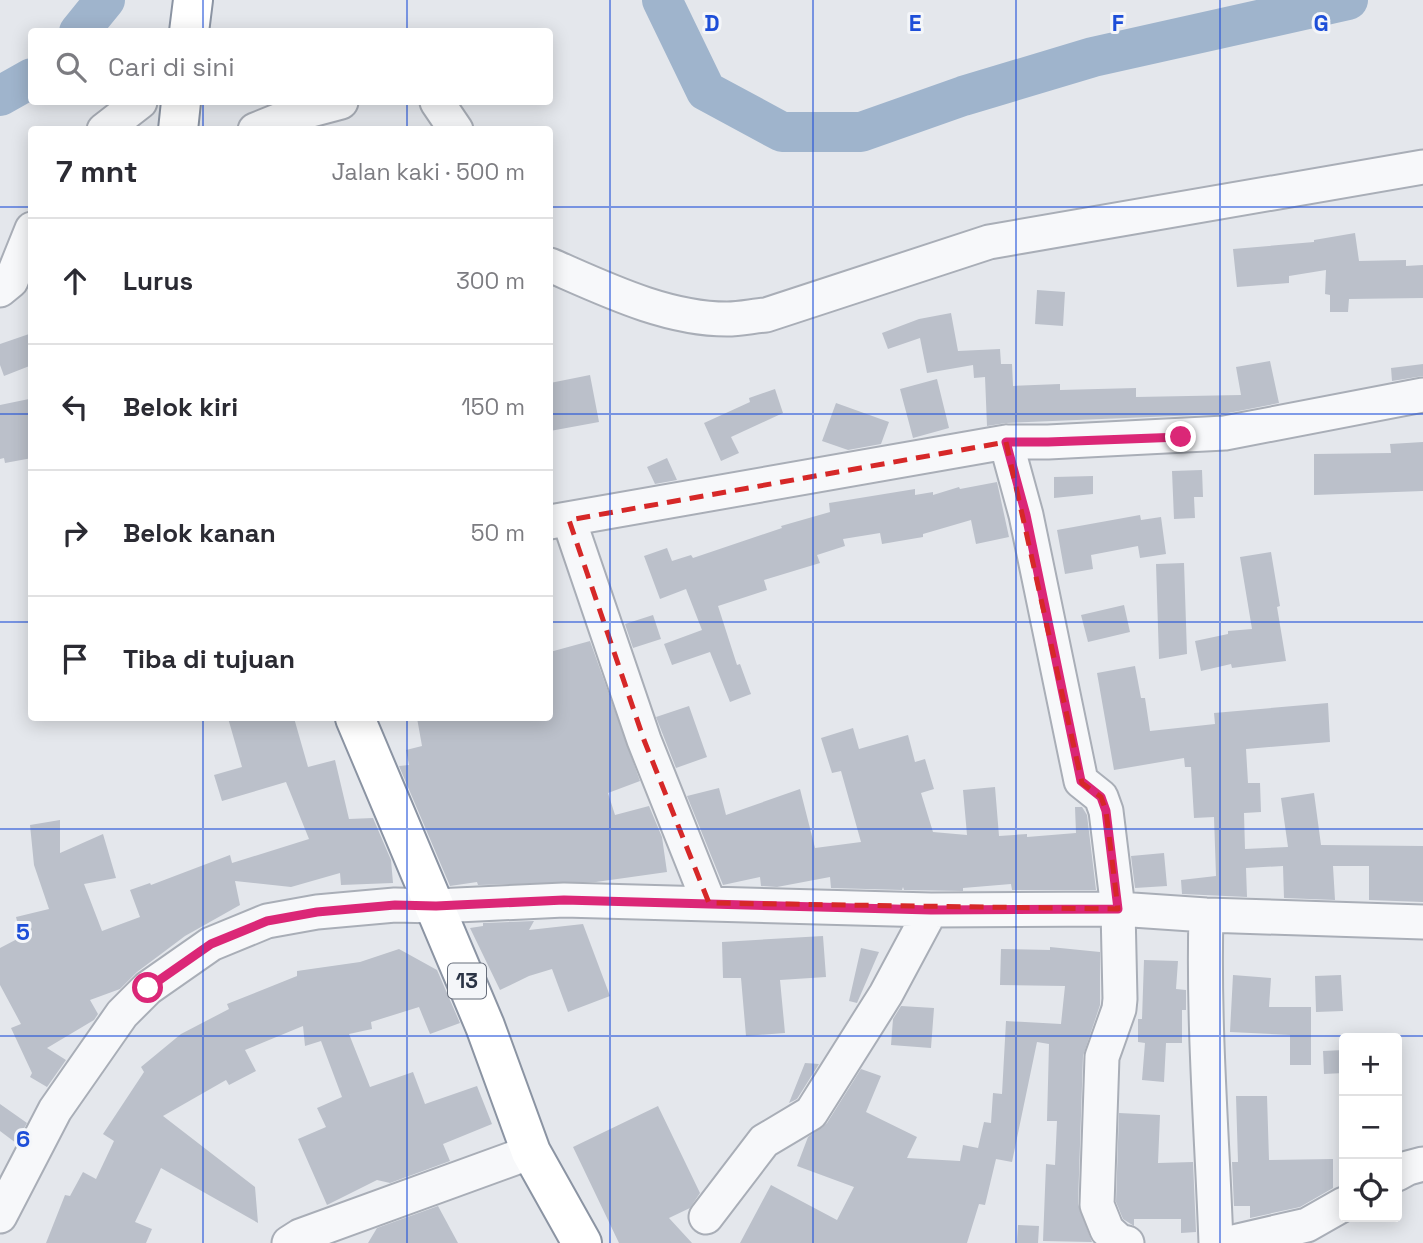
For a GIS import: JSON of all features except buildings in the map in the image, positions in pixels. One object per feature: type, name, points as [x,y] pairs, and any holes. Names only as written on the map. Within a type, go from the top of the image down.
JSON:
[{"type":"highway","points":[[190,28],[193,0]]},
{"type":"highway","points":[[178,126],[181,105]]},
{"type":"highway","name":"13","points":[[356,721],[485,1026],[531,1152],[582,1243]]},
{"type":"street","points":[[109,126],[136,105]]},
{"type":"street","points":[[265,126],[292,115],[330,105]]},
{"type":"street","points":[[439,105],[453,126]]},
{"type":"street","points":[[553,266],[659,309],[691,316],[728,319],[766,315],[989,242],[1423,167]]},
{"type":"street","points":[[0,290],[11,281],[28,239]]},
{"type":"street","points":[[709,903],[559,521],[1006,442],[1225,433],[1423,395]]},
{"type":"street","points":[[1006,442],[1032,542],[1081,781],[1101,797],[1106,811],[1118,909],[1120,999],[1119,1009],[1101,1057],[1097,1205],[1107,1230],[1119,1241],[1127,1243]]},
{"type":"street","points":[[0,1216],[55,1110],[122,1014],[148,988],[211,944],[267,921],[317,912],[395,905],[436,906],[564,900],[931,910],[1118,909],[1206,915],[1423,922]]},
{"type":"street","points":[[706,1217],[764,1141],[811,1113],[886,994],[931,910]]},
{"type":"street","points":[[1206,915],[1204,993],[1216,1243]]},
{"type":"street","points":[[289,1243],[300,1236],[531,1152]]},
{"type":"street","points":[[1402,1171],[1423,1164]]},
{"type":"street","points":[[1229,1243],[1307,1225],[1339,1207]]},
{"type":"highlighted area","points":[[1006,442],[1082,783],[1101,797],[1106,811],[1118,909],[709,903],[644,740],[569,520]]},
{"type":"waterway","points":[[82,28],[105,0]]},
{"type":"waterway","points":[[662,0],[706,91],[782,132],[861,132],[963,96],[1093,57],[1348,0]]},
{"type":"waterway","points":[[0,96],[28,80]]},
{"type":"route","points":[[148,988],[211,944],[267,921],[317,912],[395,905],[436,906],[564,900],[931,910],[1118,909],[1106,811],[1101,797],[1081,781],[1026,515],[1006,442],[1181,437]]}]
